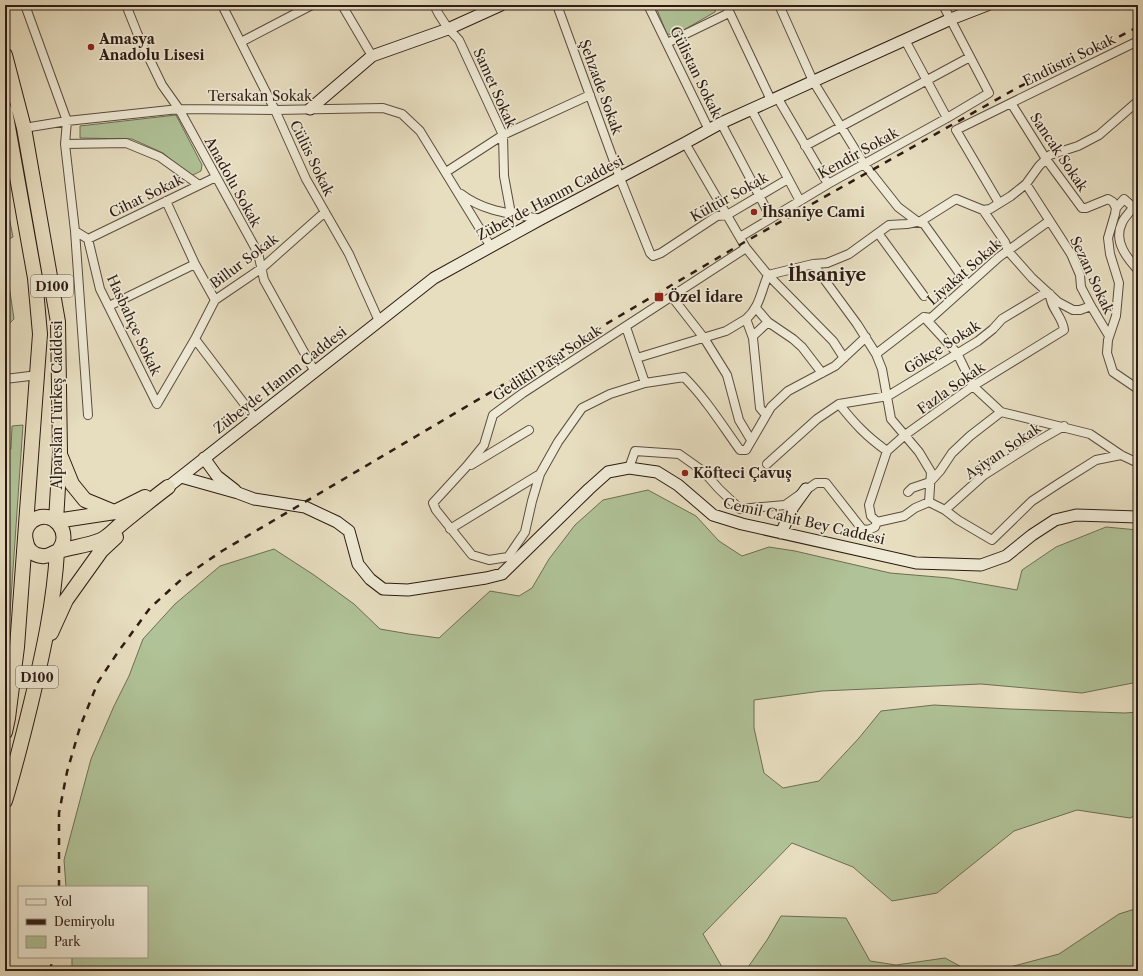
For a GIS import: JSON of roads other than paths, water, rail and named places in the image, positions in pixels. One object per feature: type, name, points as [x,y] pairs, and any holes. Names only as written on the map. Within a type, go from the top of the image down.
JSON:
[{"type":"highway","name":"Alparslan Türkeş Caddesi","points":[[5,55],[24,128],[58,322],[60,453],[56,521]]},
{"type":"highway","name":"Alparslan Türkeş Caddesi","points":[[5,110],[35,278],[40,334],[25,536]]},
{"type":"highway","points":[[60,453],[72,484],[85,500],[115,512]]},
{"type":"highway","points":[[25,536],[26,545],[35,554],[47,556],[56,552],[102,540],[168,487]]},
{"type":"highway","points":[[56,521],[115,512],[168,487]]},
{"type":"highway","points":[[43,650],[66,600],[101,552],[168,487]]},
{"type":"highway","name":"D100","points":[[5,732],[8,697],[17,647],[25,536],[27,527],[37,518],[50,518],[56,521],[60,526],[64,539],[62,545],[56,552],[55,578],[43,650],[13,775],[5,800]]},
{"type":"street","points":[[25,5],[67,121],[65,144],[75,231],[88,415]]},
{"type":"street","name":"Anadolu Sokak","points":[[126,5],[138,35],[162,85],[179,109],[258,253],[264,280],[315,372]]},
{"type":"street","name":"Cülüs Sokak","points":[[222,5],[275,110],[306,179],[349,254],[379,321]]},
{"type":"street","points":[[241,42],[312,5]]},
{"type":"street","points":[[342,5],[372,56]]},
{"type":"street","name":"Samet Sokak","points":[[434,5],[439,16],[448,29],[459,40],[503,135],[504,176],[511,214]]},
{"type":"street","points":[[310,109],[372,56],[448,29],[501,5]]},
{"type":"street","name":"Şehzade Sokak","points":[[557,5],[620,178]]},
{"type":"street","name":"Gülistan Sokak","points":[[648,5],[709,130]]},
{"type":"street","points":[[779,5],[814,82],[864,164],[898,208],[918,222],[924,224],[968,285]]},
{"type":"street","points":[[805,146],[970,58],[943,5]]},
{"type":"street","name":"Zübeyde Hanım Caddesi","points":[[168,487],[434,278],[751,108],[814,82],[951,19],[987,5]]},
{"type":"street","points":[[667,43],[728,9],[774,98],[828,184]]},
{"type":"street","points":[[904,40],[947,118]]},
{"type":"street","name":"Endüstri Sokak","points":[[1010,103],[1138,41]]},
{"type":"street","name":"Kendir Sokak","points":[[740,236],[828,184],[989,93],[970,58]]},
{"type":"street","points":[[446,172],[503,135],[590,95]]},
{"type":"street","points":[[983,210],[999,203],[1026,184],[1050,154],[1078,146],[1099,134],[1138,101]]},
{"type":"street","points":[[999,203],[956,130],[1010,103]]},
{"type":"street","name":"Sancak Sokak","points":[[1010,103],[1046,159],[1082,208],[1086,208],[1108,199],[1113,202],[1116,208]]},
{"type":"street","name":"Tersakan Sokak","points":[[24,128],[67,121],[179,109],[275,110],[383,108],[402,114],[420,131],[491,247]]},
{"type":"street","points":[[751,108],[800,201]]},
{"type":"street","points":[[721,123],[771,218]]},
{"type":"street","points":[[65,144],[126,143],[160,157],[199,185]]},
{"type":"street","points":[[685,143],[746,248],[768,275],[833,341],[844,358]]},
{"type":"street","name":"Cihat Sokak","points":[[88,239],[216,177]]},
{"type":"street","name":"Kültür Sokak","points":[[620,178],[650,253],[653,256],[717,216],[727,215],[788,179]]},
{"type":"street","name":"Sezan Sokak","points":[[1026,184],[1070,254],[1080,275],[1081,287],[1109,336]]},
{"type":"street","name":"Tersakan Sokak","points":[[456,189],[472,202],[496,211],[542,219]]},
{"type":"street","points":[[768,275],[813,264],[827,263],[849,254],[889,225],[918,222],[956,199],[983,210],[1005,242],[1008,250],[1032,278],[1058,302],[1073,310],[1080,310],[1091,306]]},
{"type":"street","points":[[1135,387],[1113,372],[1107,353],[1109,336],[1116,316],[1119,283],[1110,254],[1108,238],[1116,208],[1124,199],[1133,207],[1122,223],[1119,234],[1121,247],[1130,262],[1138,270]]},
{"type":"street","points":[[166,201],[194,264],[215,300]]},
{"type":"street","name":"Billur Sokak","points":[[157,404],[195,339],[215,300],[262,268],[324,212]]},
{"type":"street","name":"Liyakat Sokak","points":[[876,354],[924,317],[931,318],[1008,250],[1049,221]]},
{"type":"street","points":[[75,231],[88,239]]},
{"type":"street","points":[[878,234],[924,296]]},
{"type":"street","name":"Hasbahçe Sokak","points":[[88,239],[100,289],[157,404]]},
{"type":"street","name":"Gedikli Paşa Sokak","points":[[508,557],[489,560],[472,555],[450,530],[433,503],[484,445],[493,415],[523,393],[746,248]]},
{"type":"street","points":[[109,306],[194,264]]},
{"type":"street","points":[[813,264],[866,337],[876,354],[882,369],[891,419],[919,452],[931,472],[930,502]]},
{"type":"street","points":[[637,358],[726,331],[746,319],[756,308],[768,275]]},
{"type":"street","name":"Gökçe Sokak","points":[[888,396],[978,341],[993,330],[1002,318],[1048,293]]},
{"type":"street","name":"Fazla Sokak","points":[[877,522],[871,516],[869,505],[887,451],[905,435],[973,386],[1064,330],[1063,325],[1050,301],[1048,293]]},
{"type":"street","points":[[672,297],[704,338],[727,375],[739,420],[751,440]]},
{"type":"street","points":[[756,308],[768,322],[802,347],[822,373]]},
{"type":"street","points":[[924,317],[957,353],[973,386],[1001,412],[1064,426],[1090,434],[1121,455],[1138,463]]},
{"type":"street","points":[[746,319],[753,336],[760,408],[766,416]]},
{"type":"street","points":[[753,336],[768,322]]},
{"type":"street","points":[[626,327],[645,383]]},
{"type":"street","points":[[181,476],[238,492],[254,499],[305,507],[337,522],[349,531],[358,564],[370,579],[383,589],[408,590],[486,578],[502,574],[508,557],[525,532],[540,474],[558,442],[582,408],[610,394],[645,383],[684,377],[697,390],[740,450],[746,450],[771,407],[788,391],[835,366],[866,337]]},
{"type":"street","points":[[195,339],[255,418]]},
{"type":"street","points":[[5,379],[38,375]]},
{"type":"street","points":[[767,464],[816,419],[839,404],[888,396]]},
{"type":"street","points":[[839,404],[867,437],[887,451]]},
{"type":"street","points":[[908,492],[912,488],[930,482],[940,471],[952,453],[970,436],[1001,412]]},
{"type":"street","name":"Aşiyan Sokak","points":[[945,510],[984,475],[1064,426]]},
{"type":"street","points":[[466,467],[529,430]]},
{"type":"street","points":[[629,468],[635,451],[679,454],[703,471],[740,509],[785,505],[816,483],[826,483],[862,529],[868,530],[875,527],[877,522],[904,516],[915,508],[930,502],[992,540],[1032,501],[1096,460],[1121,455]]},
{"type":"street","points":[[204,458],[217,476],[238,492]]},
{"type":"street","name":"Cemil Cahit Bey Caddesi","points":[[502,574],[608,472],[629,468],[656,472],[678,485],[713,515],[742,524],[916,563],[981,565],[1006,556],[1032,535],[1055,520],[1076,515],[1138,517]]},
{"type":"street","points":[[450,530],[540,474]]},
{"type":"street","points":[[781,533],[793,507],[806,489]]},
{"type":"railway","points":[[59,886],[59,813],[67,772],[80,727],[98,682],[150,608],[184,577],[222,551],[743,243],[1017,88],[1138,27]]},
{"type":"railway","points":[[50,971],[53,958]]},
{"type":"place","name":"Amasya Anadolu Lisesi","points":[[91,47]]},
{"type":"place","name":"İhsaniye Cami","points":[[754,212]]},
{"type":"place","name":"Özel İdare","points":[[659,297]]},
{"type":"place","name":"Köfteci Çavuş","points":[[685,473]]},
{"type":"district","name":"İhsaniye","points":[[827,275]]}]
